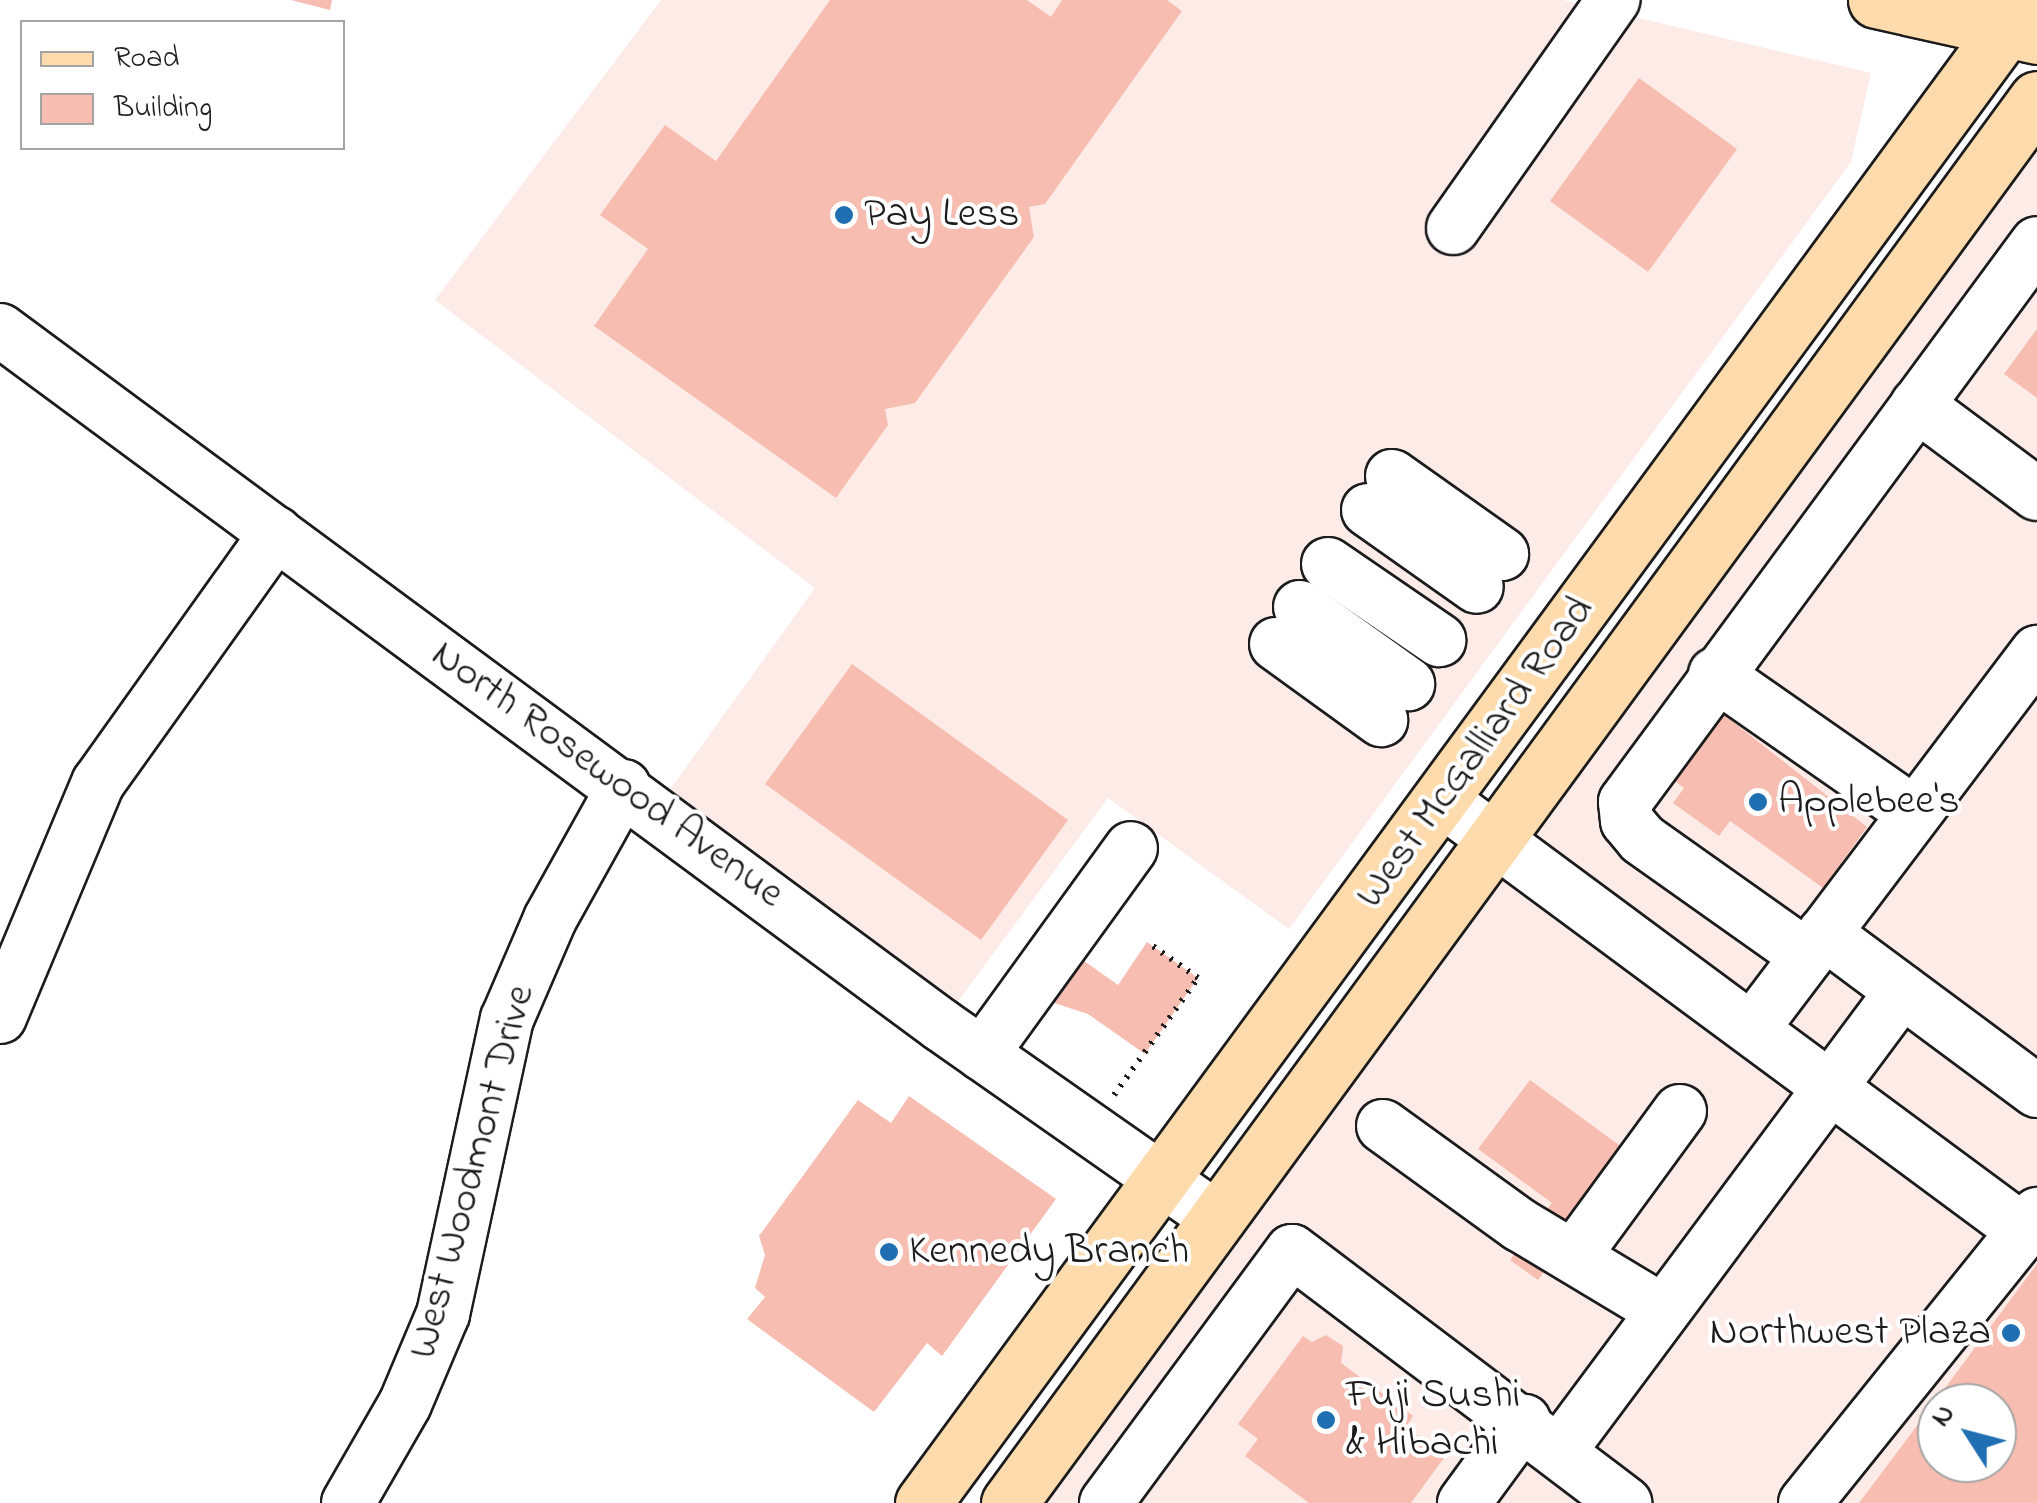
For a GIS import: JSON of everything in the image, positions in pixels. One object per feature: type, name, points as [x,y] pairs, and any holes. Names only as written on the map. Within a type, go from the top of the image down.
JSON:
[{"type":"main road","points":[[1876,0],[2010,16]]},
{"type":"main road","name":"West McGalliard Road","points":[[923,1503],[1443,801],[2010,16]]},
{"type":"main road","name":"West McGalliard Road","points":[[1008,1503],[2037,99]]},
{"type":"street","points":[[1453,228],[1613,0]]},
{"type":"street","points":[[2037,243],[1715,674],[1625,802],[1627,821],[1816,944],[1902,991],[2037,1091]]},
{"type":"street","name":"North Rosewood Avenue","points":[[0,330],[624,786],[982,1054],[1215,1217]]},
{"type":"street","points":[[1916,404],[2037,494]]},
{"type":"street","points":[[1380,493],[1489,571]]},
{"type":"street","points":[[0,1018],[98,783],[276,533]]},
{"type":"street","points":[[1328,564],[1439,640]]},
{"type":"street","points":[[1288,626],[1394,702]]},
{"type":"street","points":[[1752,1029],[2037,652]]},
{"type":"street","points":[[1715,674],[1914,812]]},
{"type":"street","name":"West Woodmont Drive","points":[[348,1503],[405,1404],[443,1314],[507,1019],[550,919],[624,786]]},
{"type":"street","points":[[1443,801],[1828,1086],[2031,1223],[1806,1503]]},
{"type":"street","points":[[982,1054],[1131,848]]},
{"type":"street","points":[[1464,1503],[1543,1435],[1662,1312],[1902,991]]},
{"type":"street","points":[[1576,1253],[1680,1110]]},
{"type":"street","points":[[1383,1126],[1520,1225],[1576,1253],[1662,1312]]},
{"type":"street","points":[[1106,1503],[1292,1251],[1543,1435],[1625,1503]]},
{"type":"path","points":[[1101,1112],[1198,978],[1147,942]]},
{"type":"shaded area","points":[[661,0],[1563,0],[1871,73],[1851,162],[1289,929],[1108,798],[956,1004],[669,791],[815,588],[435,300]]},
{"type":"shaded area","points":[[2037,130],[2037,1503],[1047,1503],[2027,140]]},
{"type":"building","points":[[291,0],[332,0],[330,10]]},
{"type":"building","points":[[830,0],[1027,0],[1051,17],[1062,0],[1167,0],[1182,11],[1045,204],[1029,207],[1034,237],[915,403],[885,409],[888,425],[836,498],[594,326],[648,249],[600,215],[665,125],[716,161]]},
{"type":"building","points":[[1639,78],[1737,149],[1648,272],[1550,201]]},
{"type":"building","points":[[2037,329],[2037,398],[2004,374]]},
{"type":"building","points":[[852,664],[1068,820],[981,940],[765,784]]},
{"type":"building","name":"Applebee's","points":[[1723,714],[1867,827],[1823,888],[1730,821],[1719,836],[1673,803],[1684,788],[1675,781]]},
{"type":"building","points":[[1053,939],[1118,985],[1147,942],[1198,978],[1145,1054],[1088,1014],[1017,991]]},
{"type":"building","points":[[1530,1080],[1630,1153],[1538,1280],[1510,1260],[1552,1203],[1478,1149]]},
{"type":"building","name":"Kennedy Branch","points":[[909,1096],[1056,1199],[942,1356],[927,1343],[874,1412],[747,1319],[765,1297],[755,1288],[765,1255],[759,1236],[858,1100],[891,1123]]},
{"type":"building","name":"Northwest Plaza","points":[[2037,1264],[2037,1503],[1859,1503],[1917,1425],[1917,1483],[2017,1483],[2017,1383],[1948,1383]]},
{"type":"building","name":"Fuji Sushi & Hibachi","points":[[1326,1335],[1343,1346],[1341,1363],[1413,1416],[1406,1427],[1446,1455],[1411,1503],[1309,1503],[1245,1456],[1258,1439],[1238,1424],[1303,1336],[1312,1342]]},
{"type":"place","name":"Pay Less","points":[[844,215]]},
{"type":"place","name":"Applebee's","points":[[1758,802]]},
{"type":"place","name":"Kennedy Branch","points":[[889,1252]]},
{"type":"place","name":"Northwest Plaza","points":[[2011,1333]]},
{"type":"place","name":"Fuji Sushi & Hibachi","points":[[1326,1420]]}]
